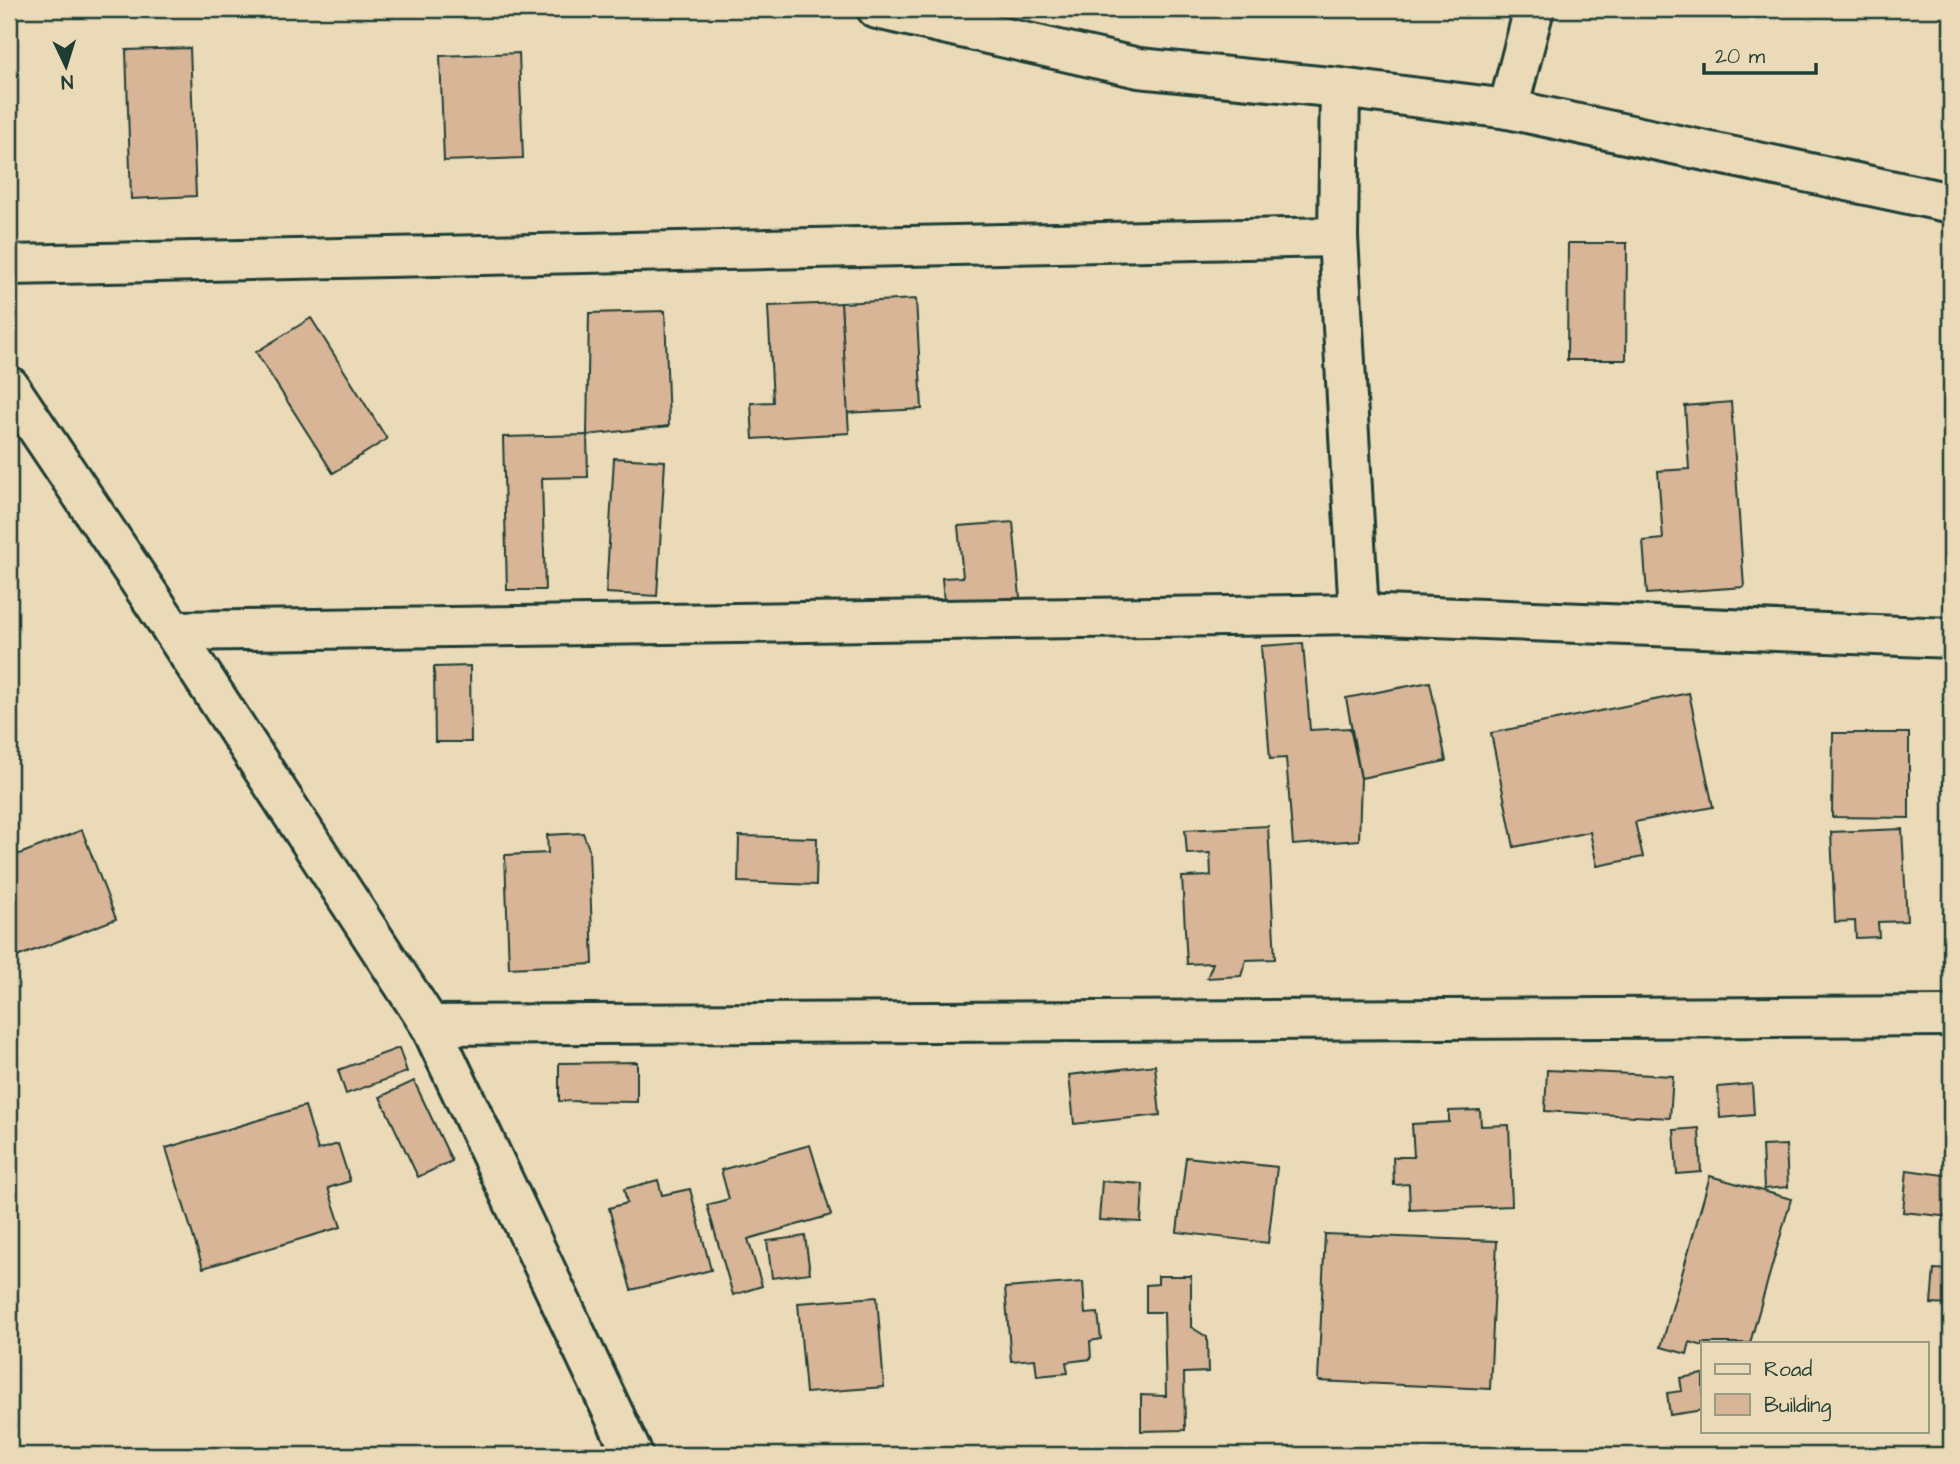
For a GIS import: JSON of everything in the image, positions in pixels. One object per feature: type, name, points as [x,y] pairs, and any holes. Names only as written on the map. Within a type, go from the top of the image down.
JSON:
[{"type":"street","points":[[877,9],[1139,68],[1340,88],[1508,110],[1951,203]]},
{"type":"street","points":[[1508,110],[1534,9]]},
{"type":"street","points":[[1340,88],[1338,237],[1359,614]]},
{"type":"street","points":[[9,265],[1338,237]]},
{"type":"street","points":[[9,386],[173,631],[430,1025],[633,1455]]},
{"type":"street","points":[[173,631],[1359,614],[1951,638]]},
{"type":"street","points":[[430,1025],[1951,1016]]},
{"type":"building","points":[[190,48],[196,196],[131,199],[126,50]]},
{"type":"building","points":[[519,53],[523,158],[444,161],[440,56]]},
{"type":"building","points":[[1568,243],[1627,243],[1626,360],[1567,360]]},
{"type":"building","points":[[916,299],[922,409],[845,413],[841,303]]},
{"type":"building","points":[[841,303],[849,433],[753,439],[751,403],[773,402],[768,306]]},
{"type":"building","points":[[665,311],[669,426],[587,435],[589,313]]},
{"type":"building","points":[[311,318],[387,439],[333,473],[256,352]]},
{"type":"building","points":[[1731,402],[1744,587],[1647,594],[1643,541],[1663,539],[1658,471],[1689,469],[1685,406]]},
{"type":"building","points":[[587,435],[588,477],[542,478],[545,590],[507,590],[503,437]]},
{"type":"building","points":[[614,458],[665,461],[657,596],[606,593]]},
{"type":"building","points":[[1013,522],[1021,608],[945,615],[942,578],[963,577],[958,526]]},
{"type":"building","points":[[1303,643],[1310,730],[1350,728],[1361,778],[1359,840],[1293,845],[1286,758],[1270,759],[1261,646]]},
{"type":"building","points":[[470,666],[471,742],[435,742],[434,667]]},
{"type":"building","points":[[1430,682],[1446,761],[1361,778],[1346,698]]},
{"type":"building","points":[[1689,693],[1713,807],[1635,822],[1643,857],[1597,866],[1590,832],[1514,847],[1491,733]]},
{"type":"building","points":[[1833,733],[1909,733],[1909,818],[1832,817]]},
{"type":"building","points":[[1268,826],[1275,959],[1246,960],[1241,976],[1207,978],[1213,963],[1187,964],[1182,877],[1211,876],[1210,853],[1187,854],[1185,830]]},
{"type":"building","points":[[1902,829],[1907,921],[1878,922],[1879,937],[1856,938],[1855,921],[1835,922],[1831,832]]},
{"type":"building","points":[[82,830],[116,919],[9,960],[9,858]]},
{"type":"building","points":[[583,833],[589,849],[593,964],[509,968],[505,855],[548,853],[547,835]]},
{"type":"building","points":[[739,836],[817,838],[816,885],[738,882]]},
{"type":"building","points":[[399,1048],[407,1072],[346,1094],[338,1070]]},
{"type":"building","points":[[637,1062],[637,1102],[559,1101],[559,1063]]},
{"type":"building","points":[[1155,1065],[1160,1115],[1074,1124],[1069,1075]]},
{"type":"building","points":[[1547,1070],[1673,1076],[1670,1118],[1545,1111]]},
{"type":"building","points":[[414,1081],[452,1161],[418,1177],[380,1097]]},
{"type":"building","points":[[1752,1084],[1754,1115],[1720,1118],[1718,1087]]},
{"type":"building","points":[[305,1106],[318,1150],[338,1144],[350,1181],[328,1188],[341,1227],[203,1268],[166,1148]]},
{"type":"building","points":[[1480,1110],[1481,1126],[1509,1125],[1512,1206],[1410,1210],[1409,1184],[1394,1185],[1393,1157],[1414,1157],[1412,1124],[1449,1122],[1449,1111]]},
{"type":"building","points":[[1699,1128],[1701,1172],[1677,1174],[1674,1130]]},
{"type":"building","points":[[810,1145],[831,1215],[748,1239],[762,1286],[733,1295],[707,1205],[729,1199],[721,1170]]},
{"type":"building","points":[[1786,1145],[1788,1187],[1764,1189],[1762,1146]]},
{"type":"building","points":[[1186,1157],[1277,1167],[1268,1243],[1177,1232]]},
{"type":"building","points":[[1907,1170],[1951,1176],[1951,1217],[1903,1212]]},
{"type":"building","points":[[1710,1176],[1791,1199],[1750,1342],[1701,1342],[1701,1345],[1690,1342],[1687,1354],[1661,1347]]},
{"type":"building","points":[[658,1180],[662,1195],[690,1189],[711,1270],[631,1290],[609,1208],[627,1203],[624,1189]]},
{"type":"building","points":[[1102,1181],[1143,1184],[1141,1222],[1099,1220]]},
{"type":"building","points":[[1325,1234],[1497,1241],[1490,1389],[1318,1381]]},
{"type":"building","points":[[805,1236],[810,1273],[772,1278],[767,1241]]},
{"type":"building","points":[[1934,1269],[1951,1270],[1951,1305],[1931,1304]]},
{"type":"building","points":[[1158,1276],[1191,1276],[1191,1327],[1207,1337],[1208,1372],[1184,1373],[1185,1430],[1141,1431],[1141,1395],[1166,1396],[1164,1312],[1146,1312],[1146,1285],[1158,1284]]},
{"type":"building","points":[[1083,1282],[1085,1314],[1098,1313],[1101,1339],[1090,1341],[1091,1359],[1066,1362],[1068,1373],[1037,1376],[1035,1359],[1011,1361],[1005,1288]]},
{"type":"building","points":[[877,1297],[884,1387],[806,1393],[798,1303]]},
{"type":"building","points":[[1701,1374],[1701,1410],[1670,1415],[1667,1393],[1682,1391],[1680,1378]]}]
